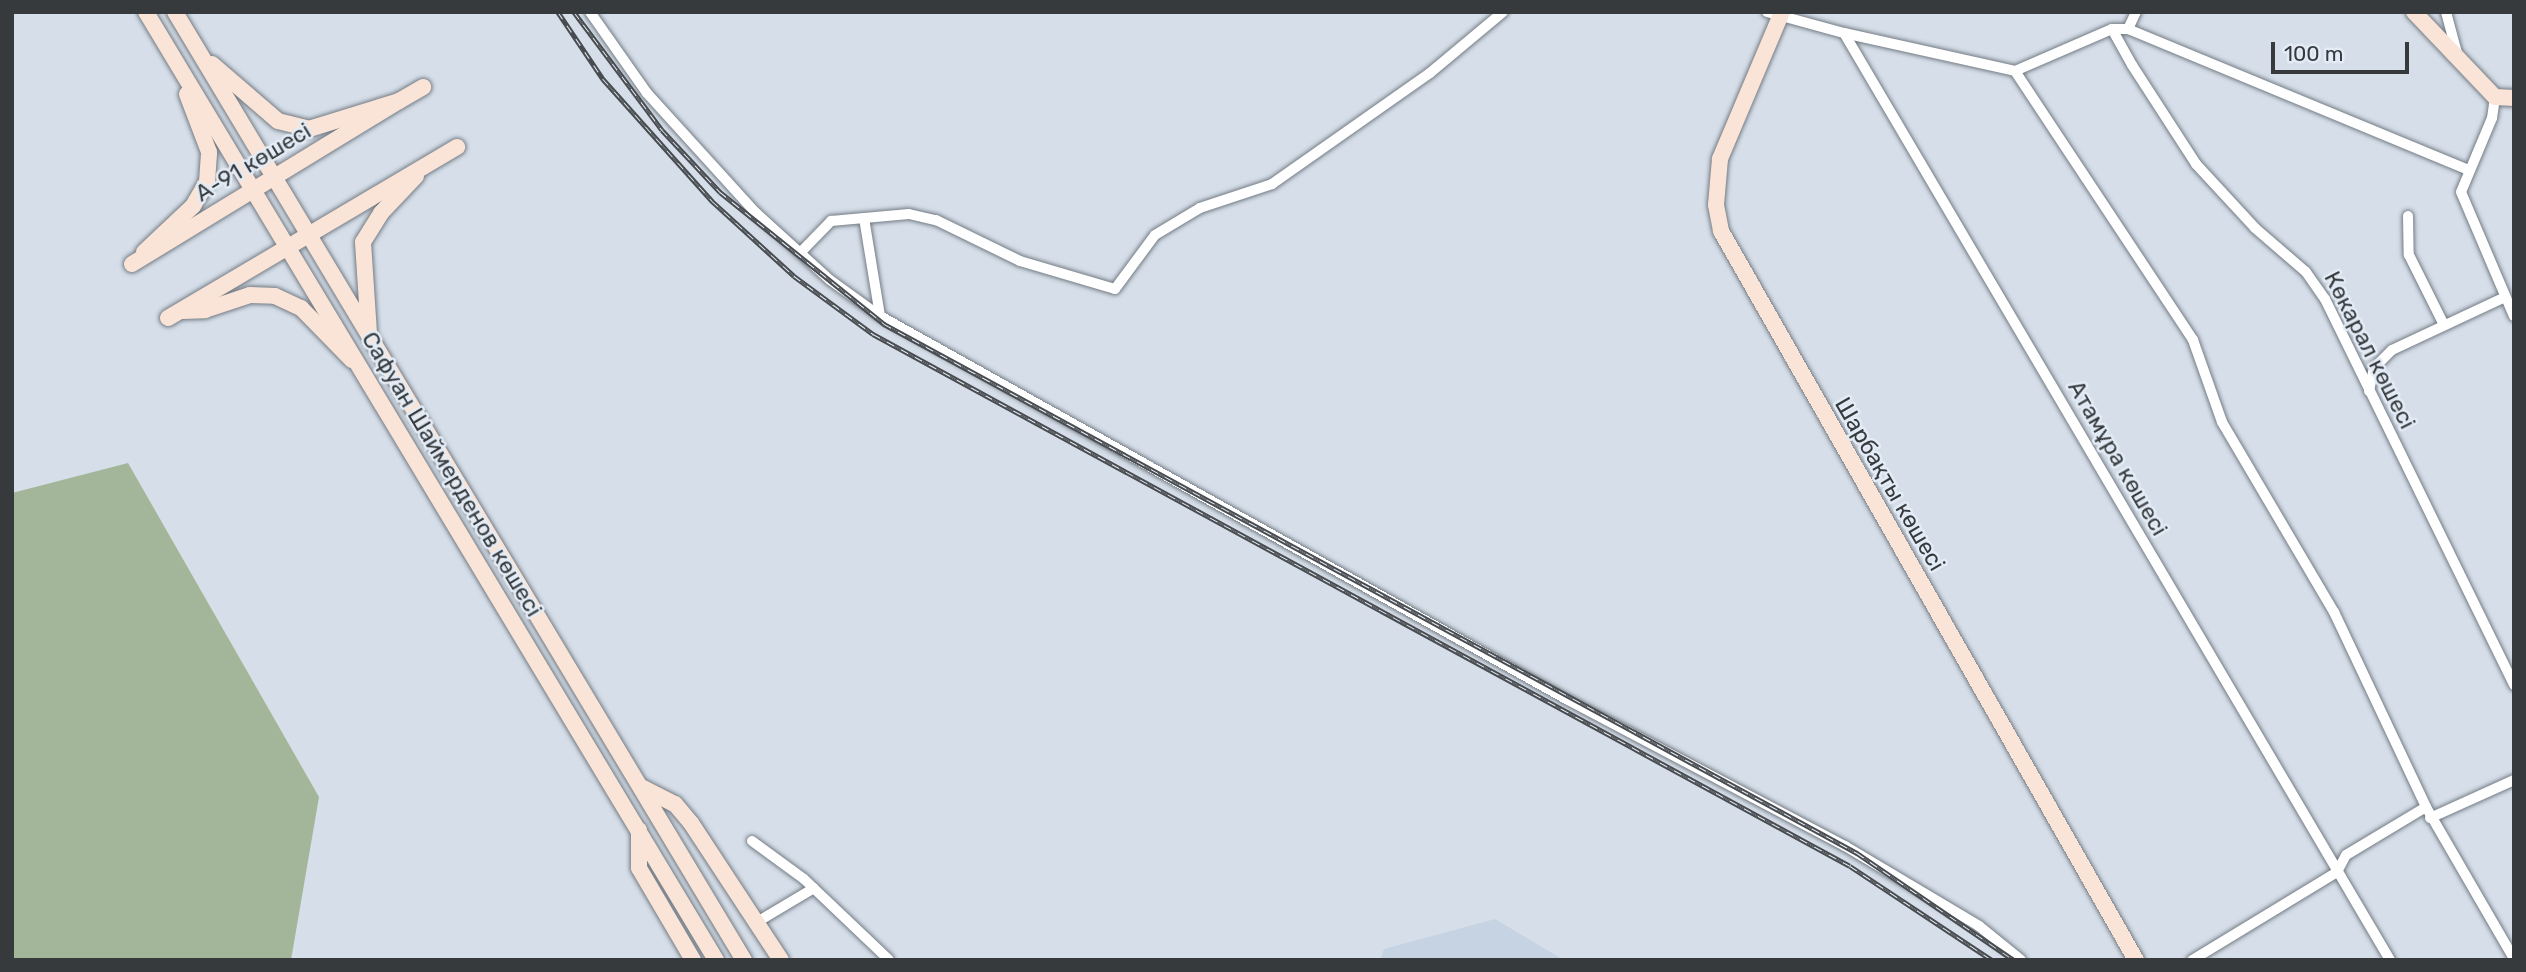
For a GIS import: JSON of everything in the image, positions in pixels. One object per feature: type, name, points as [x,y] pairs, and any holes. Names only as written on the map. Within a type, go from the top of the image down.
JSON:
[{"type":"street","name":"Сафуан Шаймерденов көшесі","points":[[146,12],[716,960]]},
{"type":"street","name":"Сафуан Шаймерденов көшесі","points":[[175,12],[744,960]]},
{"type":"street","points":[[590,12],[686,138],[800,253],[880,316],[1568,700],[1845,846],[1979,926],[2021,960]]},
{"type":"street","points":[[800,253],[831,221],[917,215],[1020,261],[1115,289],[1155,235],[1200,208],[1264,187],[1301,159],[1430,74],[1503,12]]},
{"type":"street","points":[[2128,29],[2136,12]]},
{"type":"street","points":[[2414,12],[2495,97],[2514,99]]},
{"type":"street","points":[[2446,12],[2459,60]]},
{"type":"street","points":[[1777,14],[1844,33],[2015,71],[2112,29],[2128,29],[2469,170]]},
{"type":"street","name":"Шарбақты көшесі","points":[[1777,14],[1720,159],[1716,205],[1721,231],[2136,960]]},
{"type":"street","name":"Көкарал көшесі","points":[[2112,29],[2196,164],[2255,228],[2306,272],[2369,391],[2514,685]]},
{"type":"street","name":"Атамұра көшесі","points":[[1844,33],[2390,960]]},
{"type":"street","name":"А-91 көшесі","points":[[171,53],[206,142],[209,172],[199,198],[155,237],[136,262],[273,175],[399,101]]},
{"type":"street","points":[[200,53],[278,121],[292,126],[324,128],[399,101],[423,87]]},
{"type":"street","points":[[2015,71],[2193,340],[2221,422],[2334,612],[2428,812],[2514,959]]},
{"type":"street","points":[[2495,97],[2492,118],[2461,192],[2464,209],[2514,316]]},
{"type":"street","points":[[364,371],[301,308],[275,296],[250,295],[205,310],[174,314],[457,147]]},
{"type":"street","points":[[369,334],[363,242],[381,213],[424,167]]},
{"type":"street","points":[[2408,216],[2409,256],[2443,323]]},
{"type":"street","points":[[864,219],[880,316]]},
{"type":"street","points":[[2369,391],[2374,368],[2392,350],[2443,323],[2505,298]]},
{"type":"street","points":[[2192,960],[2336,872],[2346,855],[2428,812],[2514,780]]},
{"type":"street","points":[[641,788],[675,804],[781,960]]},
{"type":"street","points":[[639,829],[639,868],[694,960]]},
{"type":"street","points":[[752,841],[814,888],[889,960]]},
{"type":"street","points":[[757,922],[814,888]]},
{"type":"shaded area","points":[[1495,919],[1564,960],[1380,960],[1384,949]]},
{"type":"green space","points":[[128,463],[319,797],[291,960],[12,960],[12,493]]},
{"type":"railway","points":[[558,12],[603,79],[712,201],[794,276],[873,334],[1850,866],[1992,960]]},
{"type":"railway","points":[[574,12],[662,130],[720,192],[884,324],[1857,853],[2014,960]]}]
